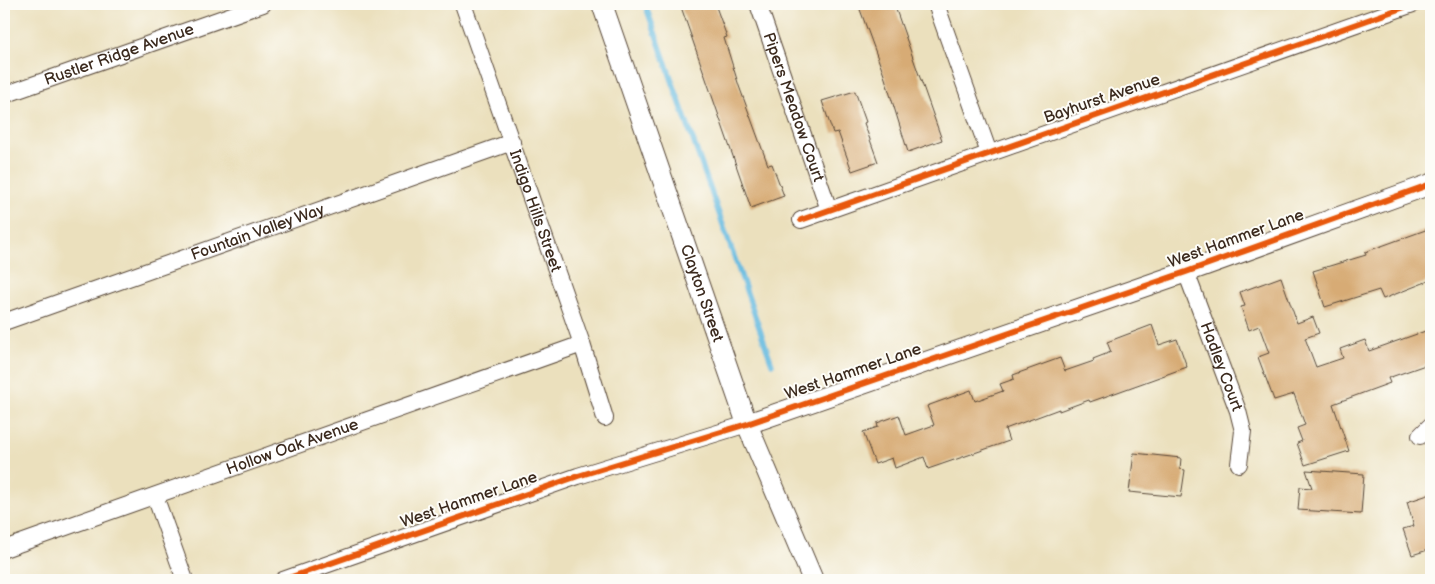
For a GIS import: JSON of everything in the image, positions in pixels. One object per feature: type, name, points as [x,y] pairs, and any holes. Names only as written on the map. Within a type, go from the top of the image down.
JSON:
[{"type":"street","name":"Rustler Ridge Avenue","points":[[4,96],[263,4]]},
{"type":"street","name":"Indigo Hills Street","points":[[463,4],[582,344],[605,418]]},
{"type":"street","name":"Clayton Street","points":[[602,4],[747,424],[813,580]]},
{"type":"street","name":"Pipers Meadow Court","points":[[758,4],[830,210]]},
{"type":"street","points":[[936,4],[989,153]]},
{"type":"street","name":"Bayhurst Avenue","points":[[802,220],[1413,4]]},
{"type":"street","name":"Fountain Valley Way","points":[[4,322],[512,142]]},
{"type":"street","name":"West Hammer Lane","points":[[283,580],[578,476],[747,424],[1186,272],[1431,184]]},
{"type":"street","name":"Hadley Court","points":[[1186,272],[1238,411],[1243,431],[1240,464]]},
{"type":"street","name":"Hollow Oak Avenue","points":[[4,549],[582,344]]},
{"type":"street","points":[[155,496],[185,580]]},
{"type":"building","points":[[680,4],[715,4],[727,37],[724,38],[739,86],[768,165],[772,164],[784,196],[751,208]]},
{"type":"building","points":[[858,4],[894,4],[942,140],[908,152],[884,75]]},
{"type":"building","points":[[855,91],[878,162],[852,171],[838,132],[833,133],[822,101]]},
{"type":"building","points":[[1431,228],[1431,280],[1383,299],[1379,290],[1325,307],[1313,271],[1366,255],[1365,252]]},
{"type":"building","points":[[1281,277],[1297,323],[1313,317],[1319,333],[1305,338],[1316,367],[1343,358],[1340,349],[1365,340],[1369,351],[1431,329],[1431,363],[1388,378],[1390,383],[1333,404],[1349,451],[1305,465],[1297,443],[1302,441],[1297,428],[1305,425],[1294,394],[1274,400],[1258,357],[1269,353],[1259,326],[1249,330],[1241,307],[1245,306],[1240,292]]},
{"type":"building","points":[[1152,325],[1159,345],[1177,339],[1187,367],[1090,402],[1089,400],[1059,411],[1059,409],[1005,429],[1009,441],[928,469],[924,457],[895,468],[892,458],[875,464],[863,432],[878,427],[877,423],[899,415],[906,435],[934,425],[927,406],[971,390],[975,401],[1003,391],[1000,384],[1014,379],[1013,375],[1060,358],[1065,371],[1094,361],[1093,359],[1111,352],[1107,342]]},
{"type":"building","points":[[1134,453],[1181,458],[1180,469],[1185,470],[1181,497],[1129,492]]},
{"type":"building","points":[[1306,470],[1364,474],[1361,514],[1298,510],[1300,487],[1312,488]]},
{"type":"building","points":[[1431,494],[1431,549],[1412,555],[1403,529],[1414,526],[1407,502]]},
{"type":"waterway","points":[[645,4],[772,364]]},
{"type":"cycle path","points":[[801,220],[1413,4]]},
{"type":"cycle path","points":[[283,580],[578,476],[747,424],[1186,272],[1431,184]]}]
